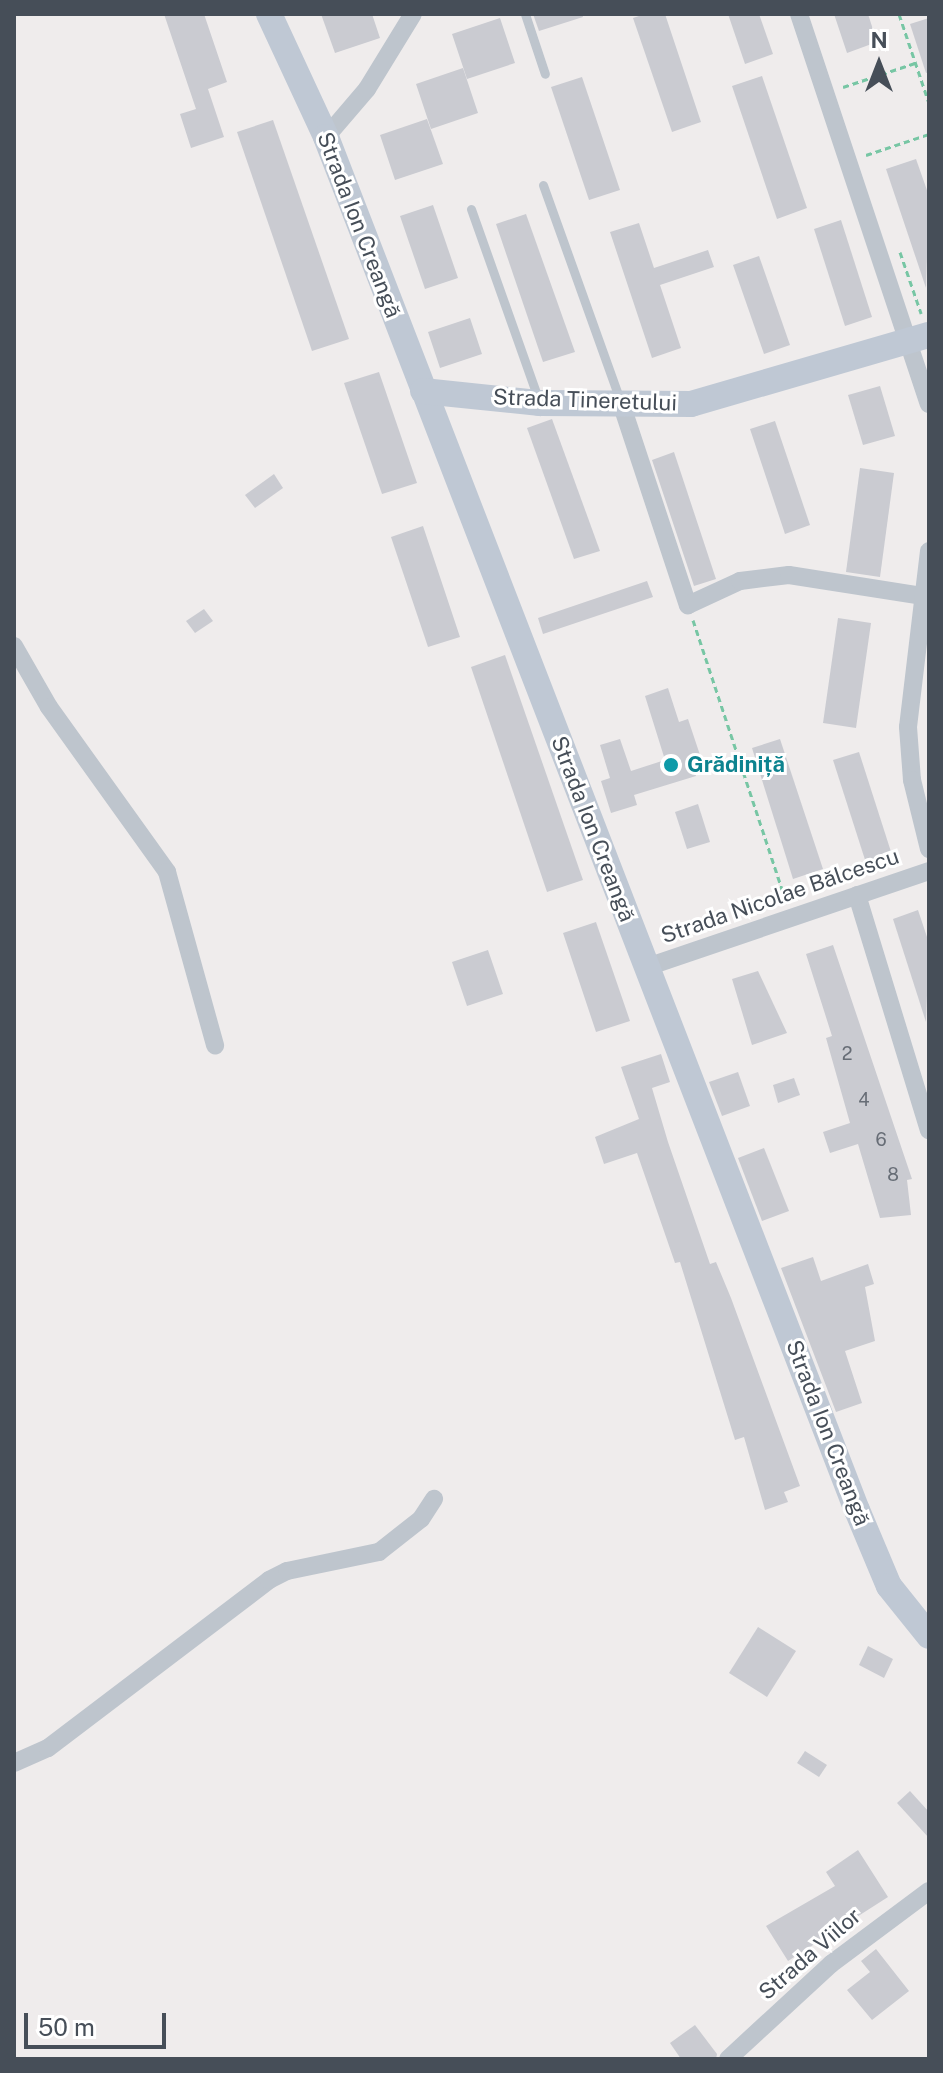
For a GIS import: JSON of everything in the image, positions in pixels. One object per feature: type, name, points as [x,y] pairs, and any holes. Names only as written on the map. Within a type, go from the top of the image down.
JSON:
[{"type":"street","name":"Strada Ion Creangă","points":[[269,14],[326,137],[874,1553],[889,1586],[929,1636]]},
{"type":"street","points":[[326,137],[367,89],[413,14]]},
{"type":"street","points":[[799,14],[919,338],[929,404]]},
{"type":"street","name":"Strada Tineretului","points":[[423,391],[540,403],[622,406],[716,399],[919,338]]},
{"type":"street","points":[[622,406],[688,605],[740,581],[789,575],[923,596]]},
{"type":"street","points":[[929,551],[908,740],[912,780],[929,849]]},
{"type":"street","points":[[14,646],[49,707],[167,872],[215,1045]]},
{"type":"street","name":"Strada Nicolae Bălcescu","points":[[647,967],[929,871]]},
{"type":"street","points":[[857,895],[928,1125]]},
{"type":"street","points":[[14,1763],[48,1748],[269,1580],[310,1565],[379,1552],[421,1519],[434,1499]]},
{"type":"street","name":"Strada Viilor","points":[[728,2059],[831,1964],[929,1891]]},
{"type":"lane","points":[[525,14],[545,74]]},
{"type":"lane","points":[[543,185],[622,406]]},
{"type":"lane","points":[[471,209],[540,403]]},
{"type":"path","points":[[899,14],[929,103]]},
{"type":"path","points":[[843,87],[915,62]]},
{"type":"path","points":[[866,155],[929,134]]},
{"type":"path","points":[[688,605],[791,917]]},
{"type":"building","points":[[164,14],[204,14],[227,82],[208,89],[224,137],[191,148],[180,114],[196,109]]},
{"type":"building","points":[[321,14],[372,14],[380,38],[335,53]]},
{"type":"building","points":[[533,14],[582,14],[583,17],[539,31]]},
{"type":"building","points":[[645,14],[665,14],[701,122],[672,132],[633,18]]},
{"type":"building","points":[[728,14],[759,14],[773,54],[745,64]]},
{"type":"building","points":[[834,14],[868,14],[877,42],[847,53]]},
{"type":"building","points":[[500,18],[515,63],[467,79],[452,34]]},
{"type":"building","points":[[929,18],[929,72],[926,73],[910,24]]},
{"type":"building","points":[[463,68],[478,113],[431,129],[416,84]]},
{"type":"building","points":[[762,76],[807,208],[777,219],[732,86]]},
{"type":"building","points":[[582,77],[620,190],[589,200],[551,87]]},
{"type":"building","points":[[427,119],[443,164],[395,180],[380,135]]},
{"type":"building","points":[[273,120],[349,339],[312,351],[237,132]]},
{"type":"building","points":[[916,159],[929,196],[926,288],[886,169]]},
{"type":"building","points":[[433,205],[458,278],[425,289],[400,216]]},
{"type":"building","points":[[526,214],[575,352],[543,362],[496,224]]},
{"type":"building","points":[[841,220],[872,317],[845,326],[814,229]]},
{"type":"building","points":[[639,223],[654,268],[708,250],[714,267],[660,285],[681,348],[652,358],[610,232]]},
{"type":"building","points":[[759,256],[790,345],[764,354],[733,265]]},
{"type":"building","points":[[470,318],[482,354],[440,368],[428,332]]},
{"type":"building","points":[[379,372],[417,483],[382,494],[344,383]]},
{"type":"building","points":[[880,386],[895,436],[863,445],[848,395]]},
{"type":"building","points":[[552,419],[600,551],[574,559],[527,428]]},
{"type":"building","points":[[775,421],[810,525],[785,534],[750,429]]},
{"type":"building","points":[[674,452],[716,579],[694,586],[652,460]]},
{"type":"building","points":[[860,468],[894,473],[880,577],[846,572]]},
{"type":"building","points":[[274,474],[283,488],[255,508],[245,495]]},
{"type":"building","points":[[423,526],[460,637],[428,647],[391,537]]},
{"type":"building","points":[[647,581],[653,597],[543,634],[538,618]]},
{"type":"building","points":[[204,609],[213,621],[195,633],[186,621]]},
{"type":"building","points":[[838,618],[871,623],[856,728],[823,723]]},
{"type":"building","points":[[505,655],[583,880],[547,892],[471,667]]},
{"type":"building","name":"Grădiniță","points":[[668,688],[679,722],[688,719],[700,755],[691,759],[696,776],[634,795],[637,805],[611,813],[601,781],[610,778],[600,745],[620,739],[631,771],[665,760],[645,696]]},
{"type":"building","points":[[780,739],[823,869],[793,879],[752,748]]},
{"type":"building","points":[[859,752],[893,858],[867,866],[833,760]]},
{"type":"building","points":[[698,804],[710,842],[687,849],[675,812]]},
{"type":"building","points":[[918,910],[929,943],[926,1022],[893,919]]},
{"type":"building","points":[[596,922],[630,1021],[596,1032],[563,933]]},
{"type":"building","points":[[833,945],[912,1179],[907,1180],[911,1215],[880,1218],[858,1144],[830,1153],[823,1132],[850,1123],[826,1038],[832,1036],[806,954]]},
{"type":"building","points":[[488,950],[503,994],[467,1006],[452,962]]},
{"type":"building","points":[[758,971],[787,1033],[752,1045],[732,979]]},
{"type":"building","points":[[661,1054],[670,1082],[652,1088],[668,1142],[710,1264],[716,1262],[731,1298],[800,1486],[784,1492],[788,1502],[765,1510],[744,1437],[735,1440],[680,1262],[675,1263],[637,1153],[604,1164],[595,1137],[639,1119],[621,1067]]},
{"type":"building","points":[[738,1072],[750,1106],[722,1116],[709,1082]]},
{"type":"building","points":[[794,1078],[800,1095],[778,1103],[773,1085]]},
{"type":"building","points":[[764,1148],[789,1211],[762,1221],[738,1158]]},
{"type":"building","points":[[813,1257],[821,1281],[868,1264],[874,1284],[865,1287],[875,1341],[845,1351],[862,1403],[836,1412],[781,1268]]},
{"type":"building","points":[[758,1627],[796,1651],[767,1697],[729,1673]]},
{"type":"building","points":[[868,1646],[893,1659],[884,1678],[859,1665]]},
{"type":"building","points":[[805,1751],[827,1765],[819,1777],[797,1763]]},
{"type":"building","points":[[910,1791],[929,1812],[929,1838],[897,1803]]},
{"type":"building","points":[[858,1850],[888,1897],[788,1961],[766,1926],[835,1886],[826,1872]]},
{"type":"building","points":[[876,1949],[909,1991],[872,2020],[847,1990],[870,1972],[861,1961]]},
{"type":"building","points":[[695,2025],[717,2054],[716,2059],[681,2059],[670,2043]]},
{"type":"place","name":"Grădiniță","points":[[671,765]]}]
